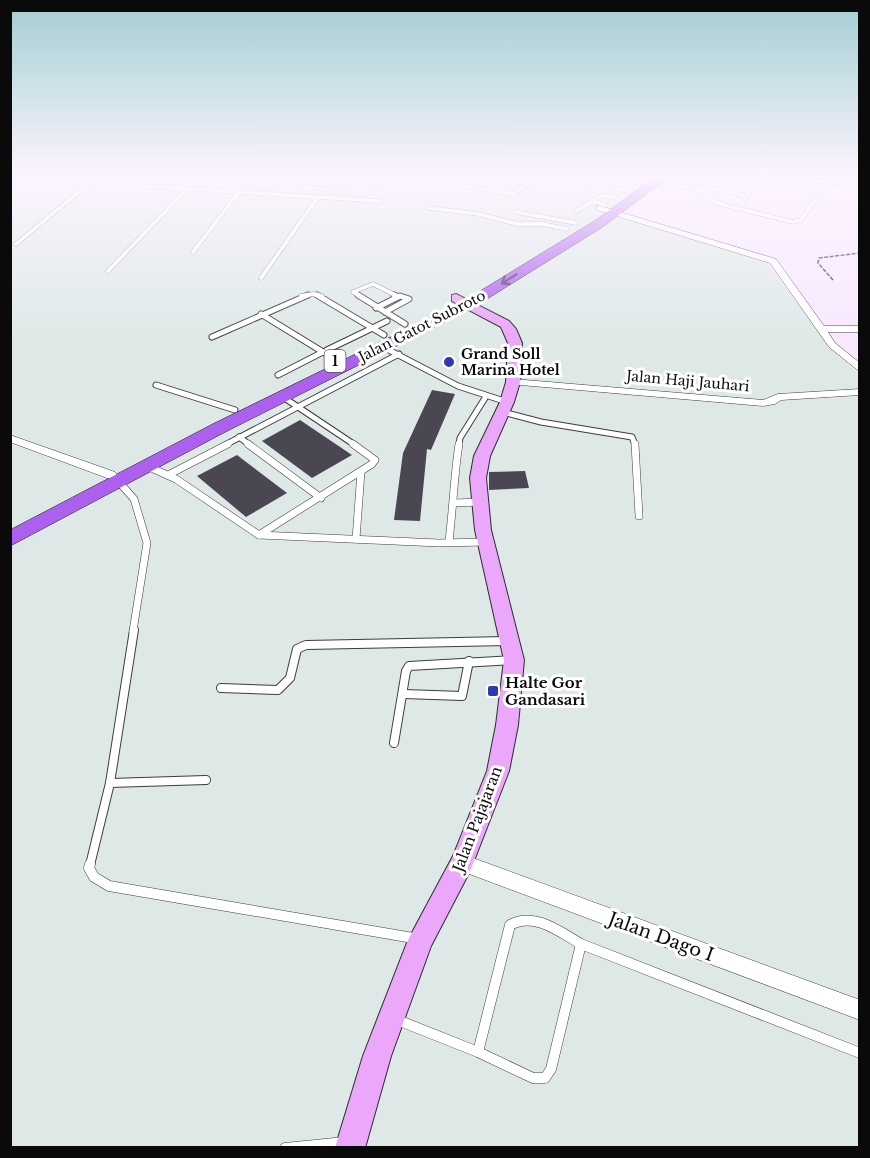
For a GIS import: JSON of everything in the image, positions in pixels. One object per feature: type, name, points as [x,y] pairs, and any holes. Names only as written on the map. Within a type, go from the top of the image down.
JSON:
[{"type":"highway","name":"Jalan Gatot Subroto","points":[[10,527],[147,466],[283,397],[390,332],[462,301],[559,231]]},
{"type":"highway","name":"Jalan Gatot Subroto","points":[[10,538],[331,355],[462,301],[567,231]]},
{"type":"main road","name":"Jalan Pajajaran","points":[[350,1144],[421,940],[462,863],[498,771],[507,725],[512,651],[486,542],[478,478],[482,456],[505,407],[513,382],[516,358],[510,329],[462,301]]},
{"type":"street","points":[[689,231],[771,260],[777,265],[836,350],[860,369]]},
{"type":"street","points":[[822,329],[860,329]]},
{"type":"street","name":"Jalan Haji Jauhari","points":[[513,382],[763,403],[771,402],[778,397],[860,392]]},
{"type":"street","points":[[10,438],[115,479]]},
{"type":"street","name":"Jalan Dago I","points":[[462,863],[860,1010]]},
{"type":"lane","points":[[16,244],[32,231]]},
{"type":"lane","points":[[108,271],[147,231]]},
{"type":"lane","points":[[194,252],[209,231]]},
{"type":"lane","points":[[261,278],[294,231]]},
{"type":"lane","points":[[390,332],[376,308],[353,292],[373,284],[398,297]]},
{"type":"lane","points":[[212,337],[302,296],[318,295],[390,332],[449,383],[542,422],[632,437],[636,441],[639,516]]},
{"type":"lane","points":[[168,475],[296,407],[390,332],[409,301],[403,296],[398,297],[376,308]]},
{"type":"lane","points":[[264,313],[331,355]]},
{"type":"lane","points":[[278,375],[331,355]]},
{"type":"lane","points":[[156,385],[235,410]]},
{"type":"lane","points":[[259,535],[321,498],[375,460],[283,397]]},
{"type":"lane","points":[[449,541],[454,503],[453,485],[460,438],[485,398]]},
{"type":"lane","points":[[239,437],[321,498]]},
{"type":"lane","points":[[147,466],[168,475],[259,535],[439,543],[486,542]]},
{"type":"lane","points":[[356,539],[361,472]]},
{"type":"lane","points":[[115,479],[134,499],[147,543],[110,783],[89,868],[94,877],[110,886],[421,940]]},
{"type":"lane","points":[[454,503],[480,502]]},
{"type":"lane","points":[[221,688],[278,690],[286,687],[291,680],[297,650],[306,645],[512,651]]},
{"type":"lane","points":[[394,743],[404,694],[406,671],[409,666],[469,661],[512,651]]},
{"type":"lane","points":[[404,694],[462,696],[469,661]]},
{"type":"lane","points":[[110,783],[206,780]]},
{"type":"lane","points":[[478,1052],[510,925],[519,919],[532,919],[581,944],[860,1053]]},
{"type":"lane","points":[[392,1018],[539,1079],[547,1075],[551,1069],[581,944]]},
{"type":"lane","points":[[285,1148],[350,1144]]},
{"type":"path","points":[[833,280],[818,263],[819,258],[860,253]]},
{"type":"shaded area","points":[[10,231],[663,231],[766,262],[832,349],[859,374],[859,1147],[11,1147]]},
{"type":"building","points":[[432,390],[455,394],[431,450],[427,449],[420,521],[394,520],[403,453]]},
{"type":"building","points":[[300,420],[352,455],[312,478],[262,441]]},
{"type":"building","points":[[237,455],[287,493],[246,517],[197,476]]},
{"type":"building","points":[[525,471],[529,488],[489,490],[489,472]]},
{"type":"place","name":"Grand Soll Marina Hotel","points":[[449,362]]},
{"type":"place","name":"Halte Gor Gandasari","points":[[493,691]]}]
